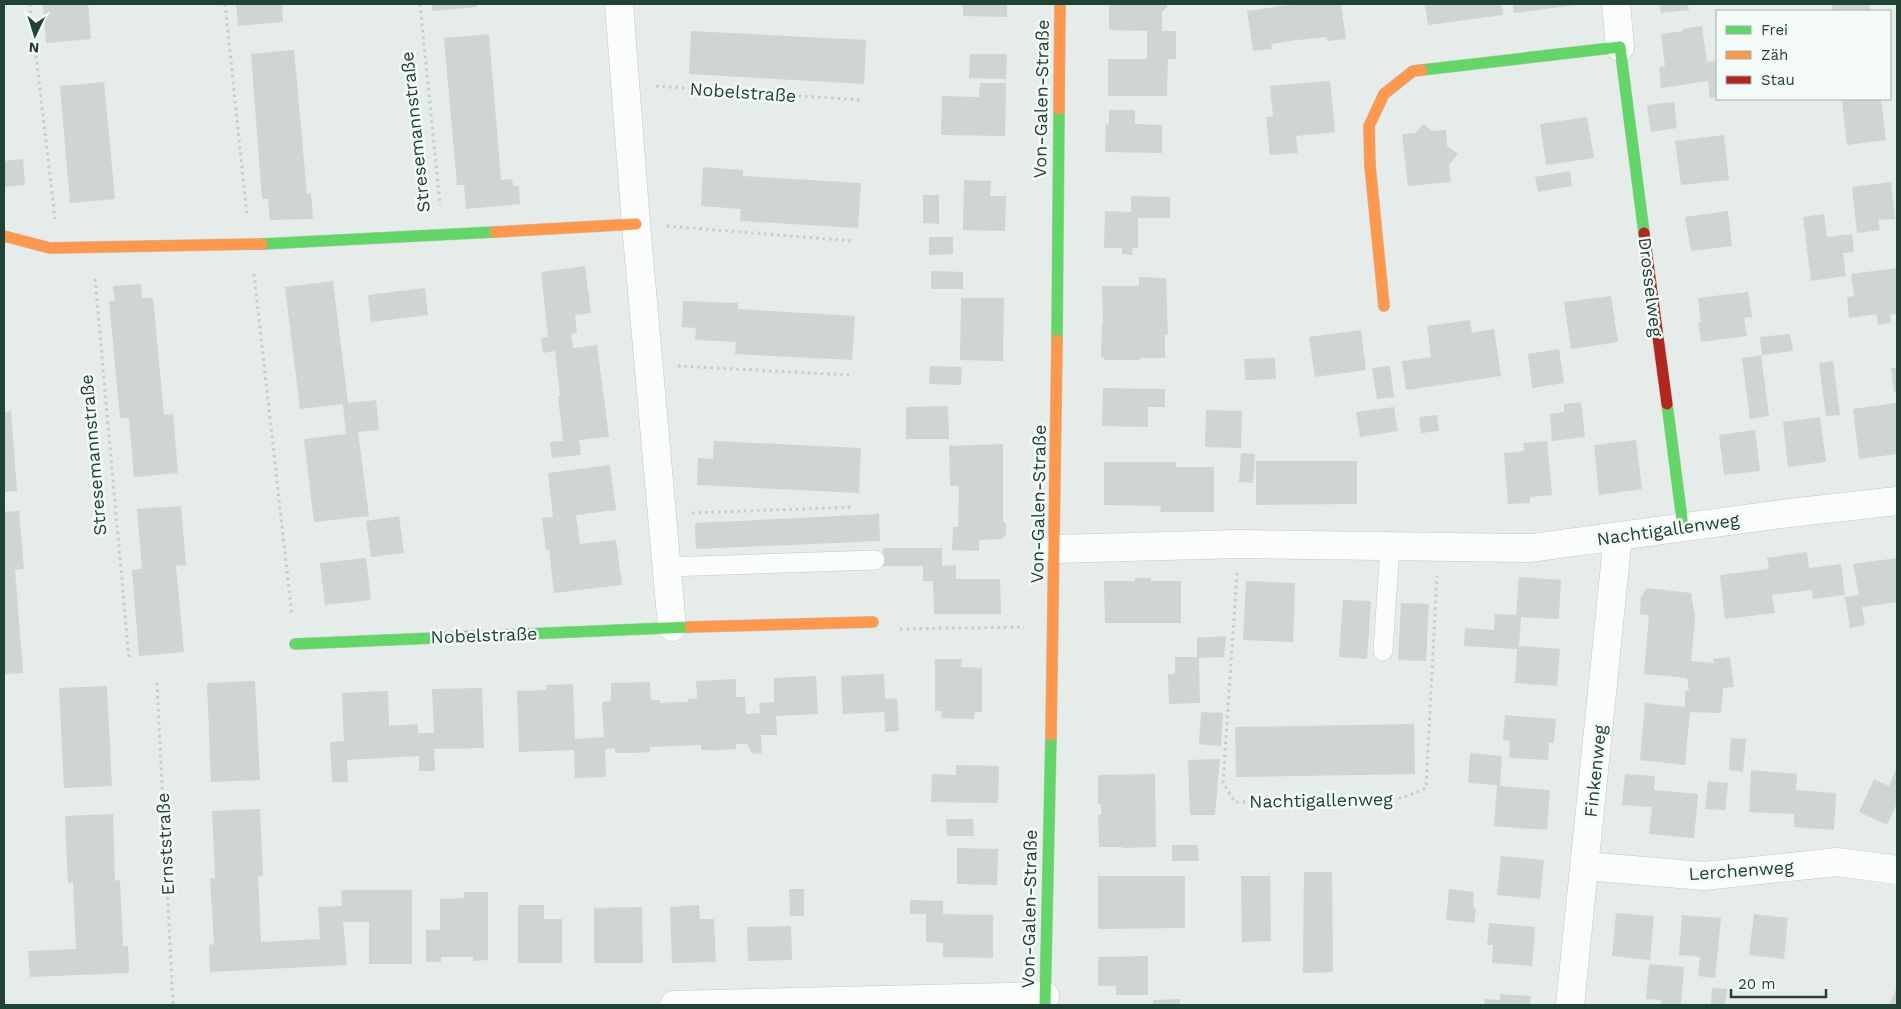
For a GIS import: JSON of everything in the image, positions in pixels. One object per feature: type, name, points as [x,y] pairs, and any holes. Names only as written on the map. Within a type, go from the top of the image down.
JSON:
[{"type":"street","points":[[619,4],[636,224],[672,628]]},
{"type":"street","name":"Von-Galen-Straße","points":[[1045,1001],[1054,626],[1060,4]]},
{"type":"street","name":"Drosselweg","points":[[1616,4],[1683,527]]},
{"type":"street","points":[[1384,306],[1370,166],[1370,126],[1384,94],[1413,71],[1620,47]]},
{"type":"street","name":"Stresemannstraße","points":[[4,236],[50,248],[92,248],[250,244],[636,224]]},
{"type":"street","name":"Nachtigallenweg","points":[[1055,549],[1239,544],[1531,548],[1897,501]]},
{"type":"street","name":"Finkenweg","points":[[1570,1005],[1618,536]]},
{"type":"street","name":"Nobelstraße","points":[[296,644],[672,628],[873,622]]},
{"type":"street","name":"Lerchenweg","points":[[1585,866],[1704,876],[1837,862],[1897,870]]},
{"type":"street","points":[[674,1005],[1045,1001]]},
{"type":"lane","points":[[1383,651],[1390,547]]},
{"type":"lane","points":[[667,567],[875,560]]},
{"type":"path","points":[[30,4],[58,248]]},
{"type":"path","points":[[225,4],[250,244],[296,644]]},
{"type":"path","name":"Stresemannstraße","points":[[420,4],[444,235]]},
{"type":"path","name":"Nobelstraße","points":[[626,84],[860,100]]},
{"type":"path","points":[[636,224],[853,242]]},
{"type":"path","name":"Stresemannstraße","points":[[92,248],[129,659]]},
{"type":"path","points":[[649,364],[850,375]]},
{"type":"path","points":[[662,514],[854,507]]},
{"type":"path","name":"Nachtigallenweg","points":[[1239,544],[1223,783],[1235,802],[1402,798],[1426,788],[1439,548]]},
{"type":"path","points":[[873,622],[890,629],[1054,626]]},
{"type":"path","name":"Ernststraße","points":[[157,683],[172,1005]]},
{"type":"building","points":[[43,4],[88,4],[91,39],[46,43]]},
{"type":"building","points":[[236,4],[282,4],[283,22],[238,26]]},
{"type":"building","points":[[432,4],[477,4],[477,7],[432,11]]},
{"type":"building","points":[[963,4],[1007,4],[1007,17],[963,16]]},
{"type":"building","points":[[1109,4],[1167,4],[1167,7],[1162,12],[1162,31],[1176,31],[1176,59],[1168,59],[1167,96],[1108,96],[1108,59],[1147,59],[1147,31],[1109,30]]},
{"type":"building","points":[[1297,4],[1341,4],[1346,39],[1327,41],[1326,37],[1298,40],[1271,44],[1272,49],[1253,51],[1247,11]]},
{"type":"building","points":[[1425,4],[1502,4],[1503,15],[1428,25]]},
{"type":"building","points":[[1513,4],[1576,4],[1576,5],[1514,13]]},
{"type":"building","points":[[1659,4],[1688,4],[1689,10],[1661,13]]},
{"type":"building","points":[[1832,4],[1869,4],[1870,10],[1833,10]]},
{"type":"building","points":[[1702,26],[1707,62],[1716,60],[1716,97],[1710,98],[1708,81],[1661,88],[1659,67],[1665,66],[1661,34],[1683,31],[1682,29]]},
{"type":"building","points":[[691,31],[866,40],[864,84],[689,74]]},
{"type":"building","points":[[489,34],[501,180],[512,179],[513,186],[519,186],[520,204],[466,209],[464,185],[457,185],[444,38]]},
{"type":"building","points":[[294,50],[307,194],[311,193],[313,219],[270,220],[268,199],[262,199],[251,54]]},
{"type":"building","points":[[970,54],[1007,54],[1006,79],[969,78]]},
{"type":"building","points":[[1330,81],[1335,132],[1296,136],[1298,153],[1270,155],[1266,117],[1273,116],[1270,86]]},
{"type":"building","points":[[104,82],[115,199],[70,203],[60,86]]},
{"type":"building","points":[[980,83],[1006,83],[1005,136],[941,135],[942,96],[979,97]]},
{"type":"building","points":[[1881,100],[1886,140],[1847,145],[1842,101]]},
{"type":"building","points":[[1674,102],[1677,128],[1651,132],[1647,105]]},
{"type":"building","points":[[1109,110],[1135,110],[1135,124],[1162,125],[1162,153],[1105,152],[1106,124],[1109,125]]},
{"type":"building","points":[[1587,117],[1594,158],[1546,165],[1540,124]]},
{"type":"building","points":[[1423,124],[1432,131],[1446,130],[1447,146],[1458,154],[1449,165],[1451,182],[1408,186],[1402,134],[1416,133]]},
{"type":"building","points":[[1724,135],[1729,180],[1681,185],[1675,141]]},
{"type":"building","points":[[23,159],[25,185],[4,187],[4,161]]},
{"type":"building","points":[[703,167],[743,170],[743,176],[861,183],[858,228],[740,221],[741,209],[701,206]]},
{"type":"building","points":[[1570,171],[1572,186],[1538,192],[1535,177]]},
{"type":"building","points":[[964,180],[991,181],[990,196],[1006,196],[1005,231],[963,230]]},
{"type":"building","points":[[1891,182],[1895,219],[1878,220],[1880,230],[1857,233],[1852,187]]},
{"type":"building","points":[[923,195],[939,195],[939,224],[923,223]]},
{"type":"building","points":[[1131,196],[1170,197],[1170,218],[1138,218],[1138,248],[1132,248],[1133,255],[1122,254],[1122,248],[1104,248],[1105,211],[1131,212]]},
{"type":"building","points":[[1728,211],[1732,246],[1691,251],[1685,217]]},
{"type":"building","points":[[1824,214],[1827,237],[1852,234],[1854,252],[1843,253],[1846,276],[1811,281],[1803,217]]},
{"type":"building","points":[[929,237],[953,237],[953,254],[929,255]]},
{"type":"building","points":[[585,266],[591,313],[575,315],[577,333],[571,334],[573,348],[597,345],[609,437],[579,440],[581,455],[552,458],[550,442],[563,441],[555,351],[543,353],[541,338],[548,337],[541,272]]},
{"type":"building","points":[[1897,268],[1897,314],[1890,315],[1891,323],[1878,325],[1877,314],[1849,318],[1847,297],[1854,296],[1851,274]]},
{"type":"building","points":[[931,271],[963,272],[963,289],[931,289]]},
{"type":"building","points":[[1139,277],[1166,278],[1168,335],[1165,334],[1165,358],[1104,360],[1104,358],[1101,358],[1103,324],[1102,286],[1139,286]]},
{"type":"building","points":[[333,281],[348,403],[376,400],[379,430],[358,432],[369,516],[314,522],[304,439],[346,434],[343,404],[300,409],[285,287]]},
{"type":"building","points":[[141,284],[142,298],[153,298],[164,415],[173,414],[178,473],[134,477],[129,418],[120,418],[109,301],[115,301],[113,286]]},
{"type":"building","points":[[425,288],[428,315],[371,322],[368,295]]},
{"type":"building","points":[[1748,292],[1752,317],[1744,318],[1747,336],[1701,342],[1698,323],[1701,323],[1698,298]]},
{"type":"building","points":[[1611,296],[1618,342],[1571,349],[1564,302]]},
{"type":"building","points":[[961,298],[1004,298],[1003,361],[960,360]]},
{"type":"building","points":[[683,301],[738,303],[738,309],[855,316],[852,360],[735,354],[736,342],[695,340],[696,328],[682,327]]},
{"type":"building","points":[[1470,320],[1472,333],[1494,329],[1501,376],[1406,390],[1402,361],[1431,357],[1427,326]]},
{"type":"building","points":[[1361,330],[1366,370],[1315,377],[1309,337]]},
{"type":"building","points":[[1790,334],[1793,351],[1762,355],[1760,337]]},
{"type":"building","points":[[1559,349],[1564,383],[1532,388],[1528,354]]},
{"type":"building","points":[[1761,355],[1769,416],[1750,419],[1742,358]]},
{"type":"building","points":[[1275,358],[1276,379],[1245,380],[1244,359]]},
{"type":"building","points":[[1833,361],[1840,415],[1826,416],[1819,363]]},
{"type":"building","points":[[930,366],[962,367],[961,385],[929,384]]},
{"type":"building","points":[[1390,366],[1394,397],[1377,399],[1372,368]]},
{"type":"building","points":[[1891,368],[1897,368],[1897,392],[1894,392]]},
{"type":"building","points":[[1103,388],[1165,389],[1165,407],[1148,407],[1148,427],[1102,426]]},
{"type":"building","points":[[1581,402],[1585,437],[1552,441],[1550,414],[1564,412],[1564,404]]},
{"type":"building","points":[[1896,403],[1897,454],[1859,459],[1853,409]]},
{"type":"building","points":[[948,406],[949,439],[906,439],[906,407]]},
{"type":"building","points":[[1394,407],[1398,431],[1360,437],[1356,412]]},
{"type":"building","points":[[1206,410],[1242,411],[1241,448],[1205,447]]},
{"type":"building","points":[[11,411],[17,491],[4,492],[4,412]]},
{"type":"building","points":[[1437,415],[1439,431],[1421,433],[1419,417]]},
{"type":"building","points":[[1820,417],[1826,462],[1788,467],[1783,422]]},
{"type":"building","points":[[1755,430],[1760,471],[1724,475],[1719,435]]},
{"type":"building","points":[[1636,440],[1642,489],[1599,495],[1594,445]]},
{"type":"building","points":[[714,441],[861,448],[859,493],[697,485],[698,458],[713,459]]},
{"type":"building","points":[[1547,441],[1552,495],[1530,497],[1530,503],[1508,504],[1504,453],[1524,451],[1523,443]]},
{"type":"building","points":[[1003,444],[1003,521],[1006,524],[1006,534],[1002,539],[979,540],[979,551],[952,550],[953,527],[958,527],[959,486],[950,486],[949,446]]},
{"type":"building","points":[[1241,453],[1255,454],[1253,483],[1239,482]]},
{"type":"building","points":[[1256,461],[1357,461],[1357,504],[1256,505]]},
{"type":"building","points":[[1104,462],[1176,462],[1176,467],[1214,467],[1214,512],[1160,512],[1161,506],[1104,505]]},
{"type":"building","points":[[610,465],[616,510],[576,515],[580,544],[616,540],[622,585],[554,593],[549,549],[546,550],[542,518],[553,517],[548,473]]},
{"type":"building","points":[[181,506],[186,565],[176,566],[184,652],[139,656],[132,570],[142,569],[137,509]]},
{"type":"building","points":[[19,511],[24,569],[15,570],[23,673],[4,674],[4,512]]},
{"type":"building","points":[[879,514],[880,541],[696,549],[695,523]]},
{"type":"building","points":[[399,516],[404,553],[371,557],[366,521]]},
{"type":"building","points":[[883,548],[942,548],[942,566],[956,565],[956,579],[1000,579],[1001,614],[934,614],[933,581],[923,581],[923,566],[883,566]]},
{"type":"building","points":[[1807,552],[1809,568],[1841,564],[1845,595],[1813,599],[1812,590],[1772,595],[1775,613],[1725,619],[1720,575],[1769,569],[1767,558]]},
{"type":"building","points":[[366,558],[371,600],[325,605],[320,563]]},
{"type":"building","points":[[1897,558],[1897,602],[1862,607],[1865,625],[1850,628],[1845,597],[1859,595],[1853,564]]},
{"type":"building","points":[[1519,577],[1561,580],[1559,619],[1521,617],[1519,646],[1560,649],[1557,686],[1515,683],[1517,649],[1464,646],[1465,628],[1494,630],[1495,614],[1516,615]]},
{"type":"building","points":[[1135,578],[1151,578],[1151,581],[1181,581],[1181,623],[1105,623],[1104,581],[1135,581]]},
{"type":"building","points":[[1246,581],[1295,583],[1293,642],[1243,640]]},
{"type":"building","points":[[1647,588],[1691,593],[1695,618],[1691,661],[1714,663],[1713,659],[1730,657],[1734,687],[1723,688],[1721,713],[1690,712],[1685,765],[1640,760],[1645,703],[1685,707],[1685,691],[1689,691],[1687,678],[1644,674],[1649,615],[1640,614],[1641,597]]},
{"type":"building","points":[[1343,600],[1371,601],[1367,659],[1339,657]]},
{"type":"building","points":[[1401,603],[1429,604],[1426,661],[1398,660]]},
{"type":"building","points":[[1226,636],[1224,657],[1199,658],[1200,703],[1169,704],[1168,674],[1175,674],[1175,657],[1197,657],[1197,638]]},
{"type":"building","points":[[935,659],[962,659],[961,667],[982,668],[982,712],[975,712],[974,719],[941,718],[942,711],[935,711]]},
{"type":"building","points":[[884,674],[885,699],[897,698],[899,731],[885,732],[884,712],[843,714],[841,676]]},
{"type":"building","points":[[816,676],[818,714],[776,716],[777,735],[761,735],[762,753],[752,754],[747,744],[736,744],[736,749],[718,750],[701,750],[701,745],[650,747],[650,752],[633,753],[615,753],[615,748],[605,749],[606,777],[575,778],[574,750],[519,752],[517,691],[546,690],[546,685],[573,684],[575,739],[604,737],[602,702],[611,701],[611,683],[650,682],[651,700],[660,700],[660,703],[688,702],[688,699],[697,698],[696,681],[736,679],[736,697],[745,697],[746,714],[760,713],[759,703],[774,702],[774,678]]},
{"type":"building","points":[[255,681],[260,780],[211,782],[207,683]]},
{"type":"building","points":[[107,686],[112,786],[64,788],[59,688]]},
{"type":"building","points":[[482,688],[484,748],[434,749],[435,771],[419,771],[419,756],[347,760],[348,782],[332,782],[330,742],[344,741],[342,693],[388,691],[389,726],[418,724],[418,733],[434,733],[432,689]]},
{"type":"building","points":[[1201,712],[1223,713],[1221,746],[1199,744]]},
{"type":"building","points":[[1505,715],[1556,719],[1554,743],[1549,743],[1548,760],[1509,758],[1510,741],[1503,740]]},
{"type":"building","points":[[1414,724],[1415,774],[1236,777],[1235,727]]},
{"type":"building","points":[[1731,738],[1746,739],[1743,772],[1729,770]]},
{"type":"building","points":[[1470,753],[1502,756],[1500,786],[1550,790],[1547,830],[1494,826],[1497,785],[1468,783]]},
{"type":"building","points":[[1220,759],[1215,815],[1190,815],[1188,760]]},
{"type":"building","points":[[956,765],[999,766],[998,803],[931,802],[932,774],[956,775]]},
{"type":"building","points":[[1897,767],[1897,803],[1887,825],[1859,812],[1874,779],[1889,786]]},
{"type":"building","points":[[1751,770],[1797,774],[1796,790],[1836,793],[1834,830],[1794,827],[1794,814],[1749,812]]},
{"type":"building","points":[[1155,774],[1156,847],[1099,847],[1098,815],[1101,815],[1101,804],[1098,804],[1098,775]]},
{"type":"building","points":[[1625,774],[1655,776],[1654,790],[1698,794],[1694,838],[1649,834],[1652,807],[1622,805]]},
{"type":"building","points":[[1708,781],[1728,783],[1725,810],[1705,809]]},
{"type":"building","points":[[260,809],[263,876],[258,876],[261,942],[320,939],[318,907],[342,906],[341,890],[412,890],[412,964],[369,964],[369,922],[343,922],[347,965],[210,972],[209,945],[214,944],[210,878],[215,878],[212,811]]},
{"type":"building","points":[[113,814],[115,881],[120,880],[123,946],[128,946],[129,973],[30,977],[28,951],[76,949],[73,882],[68,883],[65,816]]},
{"type":"building","points":[[946,819],[973,819],[974,836],[947,836]]},
{"type":"building","points":[[1172,845],[1198,845],[1199,861],[1172,861]]},
{"type":"building","points":[[957,848],[998,849],[997,885],[957,884]]},
{"type":"building","points":[[1501,856],[1544,860],[1540,899],[1497,895]]},
{"type":"building","points":[[1304,872],[1332,872],[1333,972],[1303,973]]},
{"type":"building","points":[[1098,876],[1185,876],[1185,928],[1098,929]]},
{"type":"building","points":[[1241,876],[1270,876],[1271,941],[1242,942]]},
{"type":"building","points":[[789,889],[804,889],[804,916],[790,916]]},
{"type":"building","points":[[1449,889],[1474,892],[1473,907],[1476,908],[1474,923],[1446,920]]},
{"type":"building","points":[[464,892],[488,892],[488,960],[473,961],[473,957],[441,957],[441,962],[426,962],[426,930],[440,930],[440,899],[464,898]]},
{"type":"building","points":[[910,900],[943,901],[943,914],[993,915],[993,958],[943,957],[943,943],[926,942],[926,914],[910,914]]},
{"type":"building","points":[[518,905],[544,905],[544,919],[562,919],[562,963],[518,963]]},
{"type":"building","points":[[699,905],[700,919],[714,919],[716,962],[672,963],[670,907]]},
{"type":"building","points":[[642,907],[643,963],[594,963],[594,908]]},
{"type":"building","points":[[1616,913],[1654,916],[1650,960],[1612,956]]},
{"type":"building","points":[[1754,914],[1788,918],[1784,959],[1749,955]]},
{"type":"building","points":[[1682,915],[1721,918],[1715,978],[1698,976],[1700,957],[1679,955]]},
{"type":"building","points":[[1489,923],[1535,927],[1532,966],[1492,963],[1493,945],[1487,945]]},
{"type":"building","points":[[791,926],[792,960],[748,961],[747,927]]},
{"type":"building","points":[[1148,956],[1148,995],[1116,995],[1116,986],[1098,986],[1098,957]]},
{"type":"building","points":[[1649,964],[1684,967],[1681,1005],[1661,1005],[1661,1000],[1646,999]]},
{"type":"building","points":[[1897,987],[1897,1005],[1889,1005]]},
{"type":"building","points":[[1712,988],[1727,989],[1725,1005],[1711,1005]]},
{"type":"building","points":[[1500,994],[1531,996],[1530,1005],[1484,1005],[1485,999],[1500,1000]]},
{"type":"building","points":[[1180,999],[1180,1005],[1153,1005],[1153,1000]]},
{"type":"traffic: fast","points":[[1422,70],[1620,47],[1644,233]]},
{"type":"traffic: fast","points":[[1057,340],[1059,109]]},
{"type":"traffic: fast","points":[[262,244],[495,232]]},
{"type":"traffic: fast","points":[[1667,404],[1683,527]]},
{"type":"traffic: fast","points":[[295,644],[690,627]]},
{"type":"traffic: fast","points":[[1045,1005],[1051,735]]},
{"type":"traffic: slow","points":[[1059,109],[1060,4]]},
{"type":"traffic: slow","points":[[1384,306],[1370,166],[1369,126],[1384,94],[1413,71],[1422,70]]},
{"type":"traffic: slow","points":[[495,232],[636,224]]},
{"type":"traffic: slow","points":[[4,236],[50,248],[262,244]]},
{"type":"traffic: slow","points":[[1051,735],[1057,340]]},
{"type":"traffic: slow","points":[[690,627],[873,622]]},
{"type":"traffic: jam","points":[[1644,233],[1667,404]]}]
